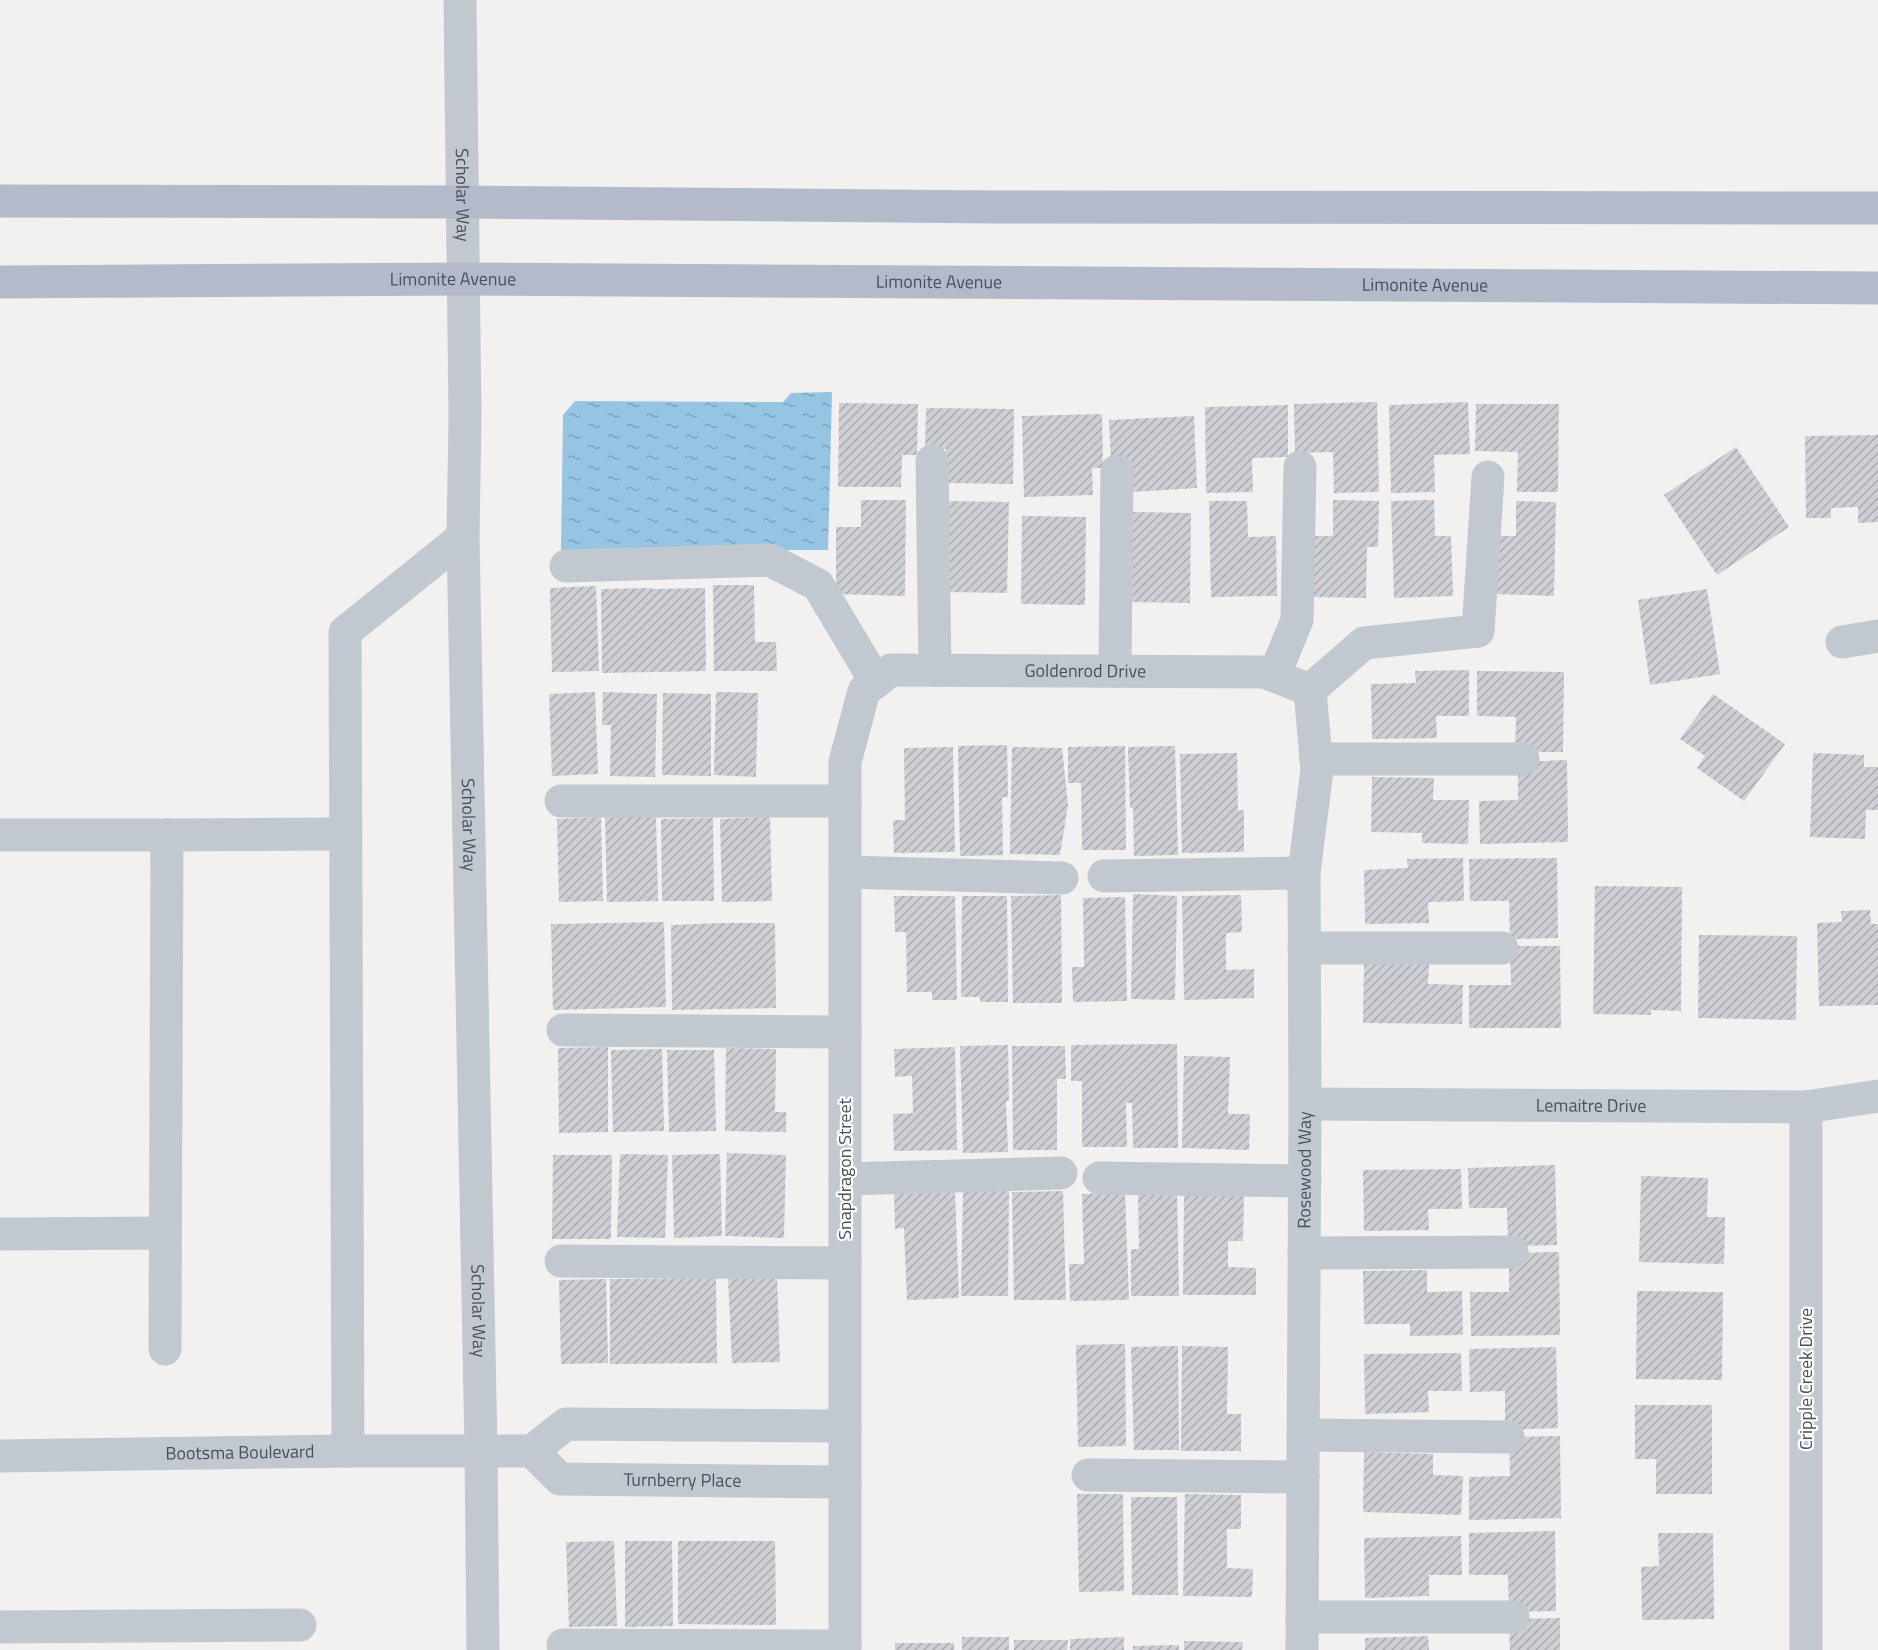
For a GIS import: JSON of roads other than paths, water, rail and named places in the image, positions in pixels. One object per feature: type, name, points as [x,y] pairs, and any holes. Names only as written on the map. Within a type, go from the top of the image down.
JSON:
[{"type":"main road","points":[[0,201],[995,207],[1878,208]]},
{"type":"main road","name":"Limonite Avenue","points":[[0,282],[462,279],[1878,288]]},
{"type":"street","name":"Scholar Way","points":[[460,0],[465,418],[463,537],[483,1650]]},
{"type":"street","points":[[932,460],[935,670]]},
{"type":"street","points":[[1274,676],[1297,620],[1300,467]]},
{"type":"street","points":[[1115,671],[1117,471]]},
{"type":"street","points":[[1310,690],[1364,643],[1478,631],[1488,477]]},
{"type":"street","points":[[348,1451],[345,632],[463,537]]},
{"type":"street","points":[[566,566],[770,560],[818,585],[870,686]]},
{"type":"street","points":[[1842,642],[1878,636]]},
{"type":"street","name":"Goldenrod Drive","points":[[870,686],[891,670],[1264,672],[1310,690]]},
{"type":"street","name":"Snapdragon Street","points":[[845,1648],[845,762],[870,686]]},
{"type":"street","name":"Rosewood Way","points":[[1302,1650],[1304,873],[1317,770],[1310,690]]},
{"type":"street","points":[[1316,759],[1523,759]]},
{"type":"street","points":[[561,801],[845,801]]},
{"type":"street","points":[[0,835],[345,834]]},
{"type":"street","points":[[165,1348],[167,836]]},
{"type":"street","points":[[845,872],[1062,878]]},
{"type":"street","points":[[1104,876],[1304,873]]},
{"type":"street","points":[[1304,948],[1502,948]]},
{"type":"street","points":[[563,1030],[845,1032]]},
{"type":"street","name":"Lemaitre Drive","points":[[1305,1104],[1806,1107],[1878,1096]]},
{"type":"street","name":"Cripple Creek Drive","points":[[1806,1107],[1806,1650]]},
{"type":"street","points":[[845,1179],[1061,1173]]},
{"type":"street","points":[[1099,1178],[1305,1181]]},
{"type":"street","points":[[0,1234],[165,1233]]},
{"type":"street","points":[[1304,1253],[1512,1252]]},
{"type":"street","points":[[561,1261],[845,1263]]},
{"type":"street","points":[[481,1450],[532,1451],[566,1424],[845,1426]]},
{"type":"street","points":[[1303,1435],[1508,1437]]},
{"type":"street","name":"Bootsma Boulevard","points":[[0,1456],[481,1450]]},
{"type":"street","name":"Turnberry Place","points":[[532,1451],[560,1479],[845,1482]]},
{"type":"street","points":[[1088,1475],[1303,1477]]},
{"type":"street","points":[[1302,1617],[1513,1617]]},
{"type":"street","points":[[0,1627],[212,1638],[300,1625]]},
{"type":"street","points":[[563,1645],[845,1648]]},
{"type":"water","points":[[832,392],[828,550],[561,550],[563,415],[575,401],[783,402],[791,393]]}]
